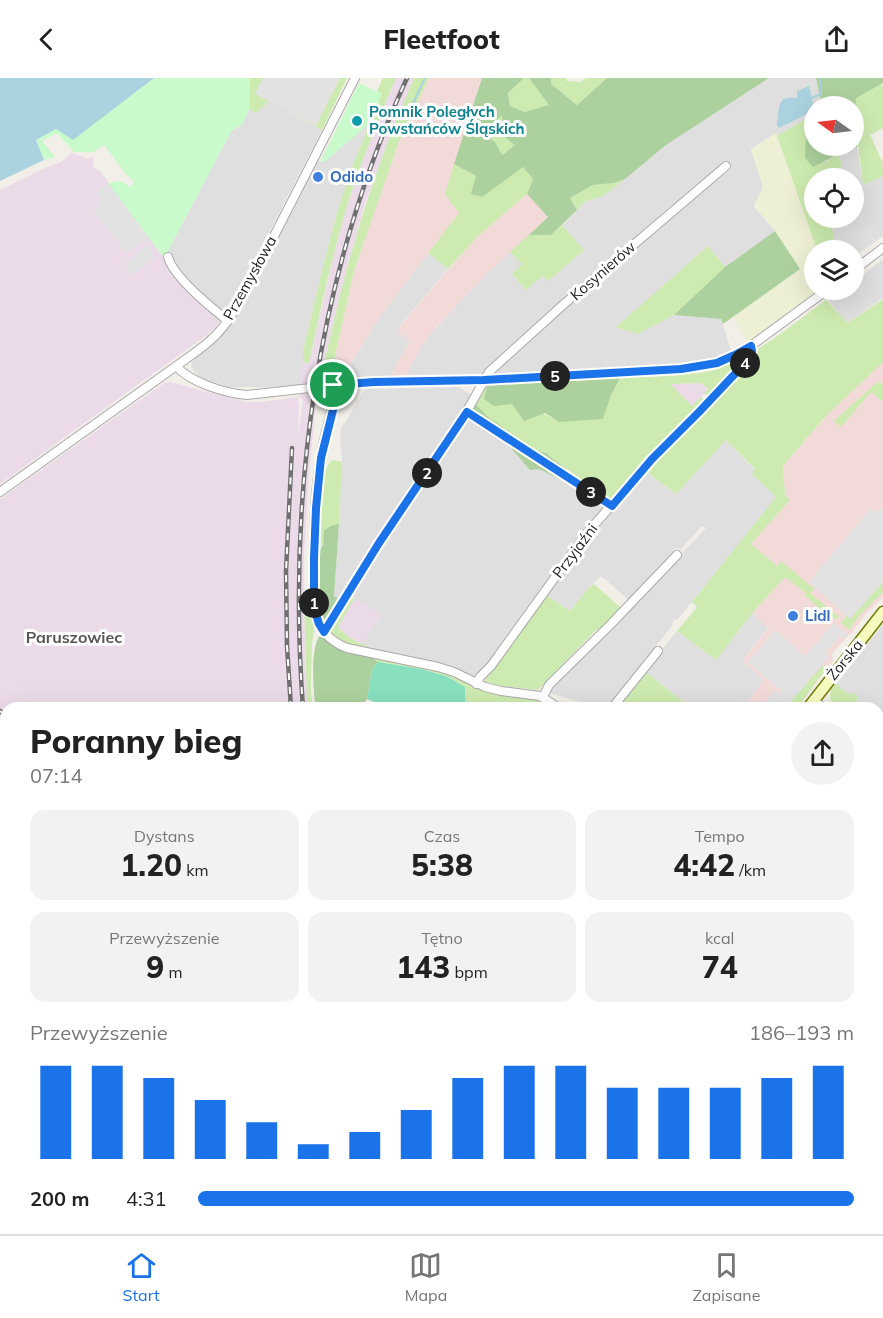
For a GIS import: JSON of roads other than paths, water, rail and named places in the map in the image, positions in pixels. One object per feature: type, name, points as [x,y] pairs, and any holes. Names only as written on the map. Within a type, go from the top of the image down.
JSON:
[{"type":"main road","name":"Żorska","points":[[812,702],[883,612]]},
{"type":"street","name":"Przemysłowa","points":[[0,492],[209,342],[228,321],[355,78]]},
{"type":"street","name":"Kosynierów","points":[[322,629],[467,412],[489,372],[726,166]]},
{"type":"street","points":[[864,262],[883,248]]},
{"type":"street","points":[[168,257],[171,265],[200,298],[228,321]]},
{"type":"street","points":[[176,366],[189,378],[239,394],[258,395],[374,382],[484,380],[696,367],[724,361],[751,346],[813,300]]},
{"type":"street","name":"Przyjaźni","points":[[477,684],[578,544],[652,459],[749,359],[751,346]]},
{"type":"street","points":[[333,385],[336,398],[321,458],[316,508],[314,608],[322,629],[339,645],[347,648],[438,667],[454,672],[477,684],[501,691],[533,694],[550,702]]},
{"type":"street","points":[[467,412],[612,506]]},
{"type":"street","points":[[543,697],[549,685],[677,555]]},
{"type":"street","points":[[617,702],[658,651]]},
{"type":"water","points":[[0,78],[154,78],[73,140],[56,129],[36,140],[44,160],[0,181]]},
{"type":"water","points":[[809,86],[811,96],[804,96],[804,116],[779,128],[777,125],[780,105],[789,97],[796,98],[797,91]]},
{"type":"waterway","points":[[408,114],[425,78]]},
{"type":"waterway","points":[[816,96],[821,94],[820,78]]},
{"type":"railway","points":[[303,702],[299,628],[300,547],[305,466],[315,386],[330,307],[351,229],[376,153],[407,78]]},
{"type":"railway","points":[[291,702],[286,571],[292,448]]},
{"type":"place","name":"Pomnik Poległych Powstańców Śląskich","points":[[357,121]]},
{"type":"place","name":"Odido","points":[[318,177]]},
{"type":"place","name":"Lidl","points":[[793,616]]},
{"type":"district","name":"Paruszowiec","points":[[74,637]]}]
